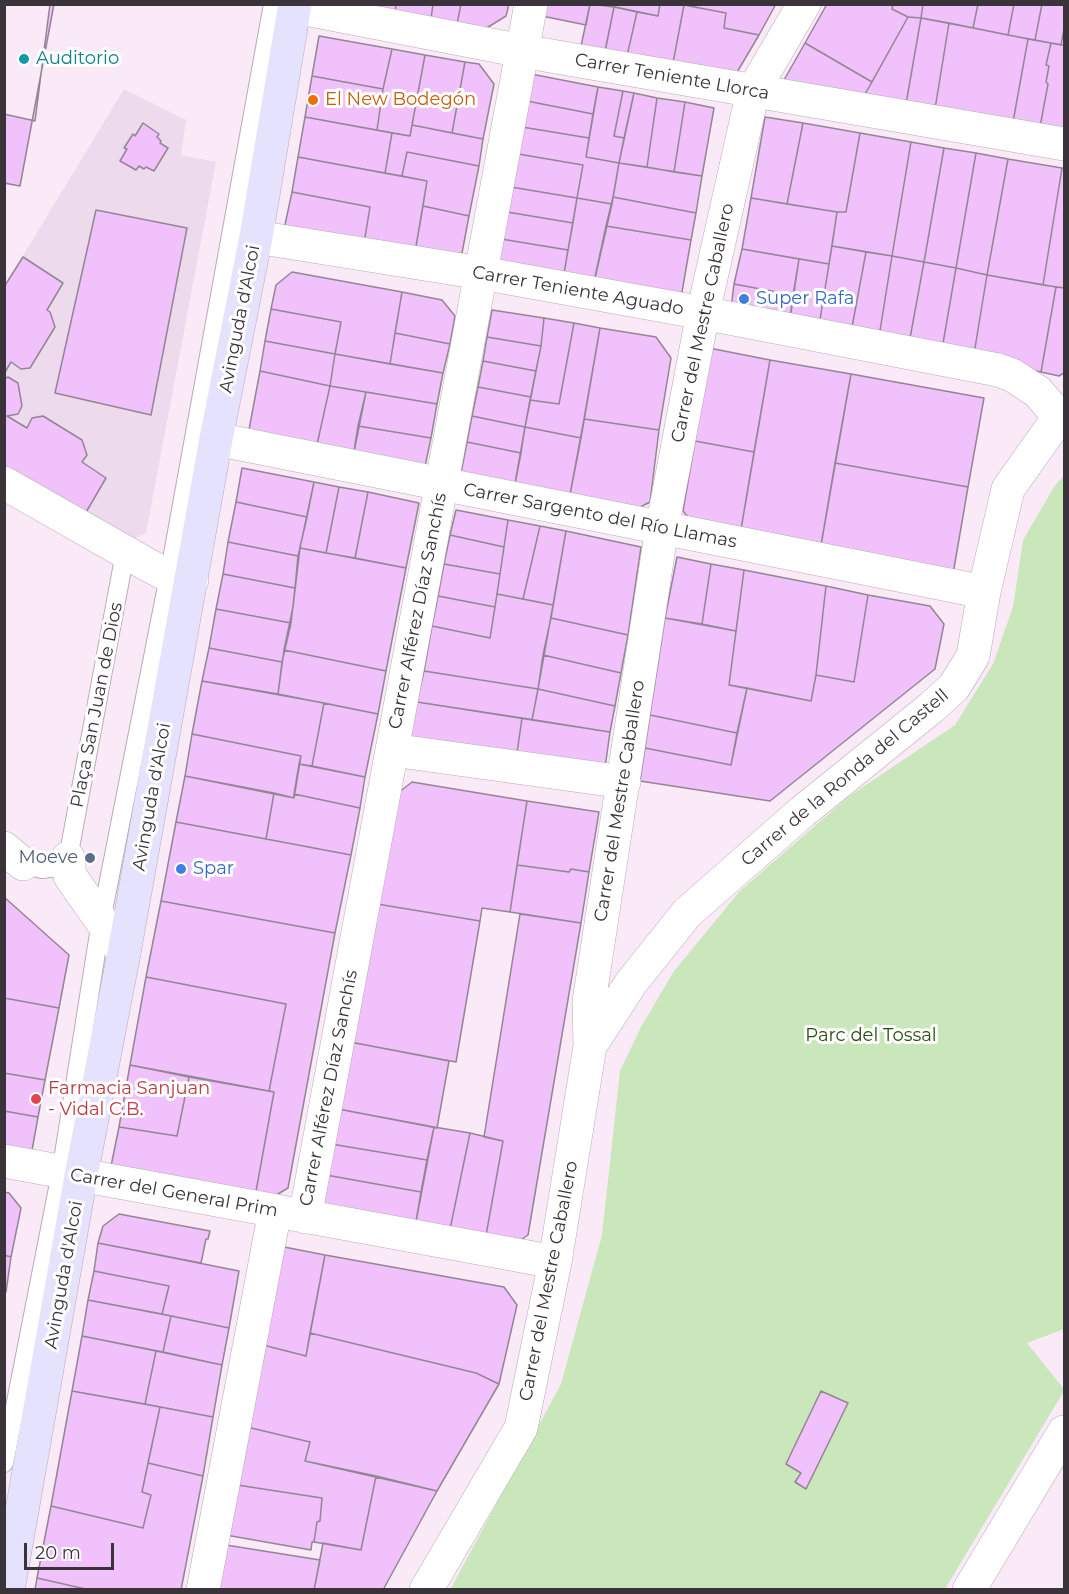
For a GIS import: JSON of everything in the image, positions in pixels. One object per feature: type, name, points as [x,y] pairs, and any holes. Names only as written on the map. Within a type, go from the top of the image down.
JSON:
[{"type":"main road","name":"Avinguda d'Alcoi","points":[[8,1590],[71,1174],[124,953],[180,578],[216,440],[256,237],[286,5]]},
{"type":"street","name":"Carrer Alférez Díaz Sanchís","points":[[203,1590],[290,1214],[392,750],[531,4]]},
{"type":"street","name":"Carrer del Mestre Caballero","points":[[426,1590],[521,1428],[555,1262],[591,1046],[589,1002],[662,528],[703,313],[753,91],[804,4]]},
{"type":"street","name":"Carrer Teniente Llorca","points":[[286,5],[522,51],[1065,144]]},
{"type":"street","name":"Carrer Teniente Aguado","points":[[256,237],[481,273],[998,370],[1012,375],[1038,392],[1062,416]]},
{"type":"street","name":"Carrer de la Ronda del Castell","points":[[591,1046],[631,983],[687,913],[802,812],[954,687],[973,656],[984,592],[1008,489],[1062,416]]},
{"type":"street","name":"Carrer Sargento del Río Llamas","points":[[216,440],[984,592]]},
{"type":"street","points":[[4,483],[125,552],[180,578]]},
{"type":"street","points":[[392,750],[624,783]]},
{"type":"street","name":"Plaça San Juan de Dios","points":[[68,858],[70,876],[124,953]]},
{"type":"street","name":"Carrer del General Prim","points":[[4,1161],[555,1262]]},
{"type":"street","points":[[969,1590],[1065,1432]]},
{"type":"lane","name":"Avinguda d'Alcoi","points":[[4,1463],[71,1174],[101,921],[180,578],[286,5]]},
{"type":"lane","name":"Plaça San Juan de Dios","points":[[68,858],[125,552]]},
{"type":"lane","points":[[14,856],[42,869],[59,867],[68,858]]},
{"type":"shaded area","points":[[124,89],[186,120],[181,155],[216,162],[146,533],[129,541],[5,466],[4,287]]},
{"type":"green space","name":"Parc del Tossal","points":[[1064,475],[1064,1329],[1027,1343],[1064,1391],[945,1589],[450,1590],[561,1384],[602,1235],[620,1071],[641,1027],[674,971],[740,891],[848,797],[955,725],[993,664],[1013,607],[1023,540],[1054,487]]},
{"type":"building","name":"Auditorio","points":[[4,4],[54,4],[20,186],[4,183]]},
{"type":"building","name":"Auditorio","points":[[4,4],[50,4],[35,121],[4,114]]},
{"type":"building","points":[[342,4],[396,4],[395,13]]},
{"type":"building","points":[[396,4],[433,4],[431,19],[395,13]]},
{"type":"building","points":[[433,4],[461,4],[457,24],[431,19]]},
{"type":"building","points":[[461,4],[509,4],[506,16],[485,29],[457,24]]},
{"type":"building","points":[[545,4],[590,4],[586,25],[542,16]]},
{"type":"building","points":[[590,4],[614,7],[605,51],[581,46]]},
{"type":"building","points":[[601,4],[660,4],[658,16]]},
{"type":"building","points":[[660,4],[684,5],[673,63],[627,56],[637,12],[658,16]]},
{"type":"building","points":[[679,4],[776,4],[759,35],[724,28],[726,13]]},
{"type":"building","points":[[827,4],[893,4],[892,9],[908,17],[872,82],[805,43]]},
{"type":"building","points":[[893,4],[923,4],[921,18],[908,17],[892,9]]},
{"type":"building","points":[[923,4],[978,4],[973,28],[921,18]]},
{"type":"building","points":[[978,4],[1014,4],[1008,35],[973,28]]},
{"type":"building","points":[[1014,4],[1042,4],[1035,40],[1008,35]]},
{"type":"building","points":[[1042,4],[1064,4],[1064,29],[1061,45],[1035,40]]},
{"type":"building","points":[[684,5],[726,13],[724,28],[759,35],[736,74],[673,63]]},
{"type":"building","points":[[614,7],[637,12],[627,56],[605,52]]},
{"type":"building","points":[[908,17],[921,18],[906,104],[864,96]]},
{"type":"building","points":[[921,18],[949,23],[935,109],[906,104]]},
{"type":"building","points":[[949,23],[1028,39],[1013,122],[935,109]]},
{"type":"building","points":[[319,36],[392,49],[383,89],[312,76]]},
{"type":"building","points":[[1028,39],[1051,43],[1046,65],[1049,66],[1046,82],[1048,84],[1040,127],[1013,122]]},
{"type":"building","points":[[805,43],[872,82],[864,96],[784,80]]},
{"type":"building","points":[[1051,43],[1064,45],[1064,131],[1040,127],[1048,84],[1046,82],[1049,66],[1046,65]]},
{"type":"building","points":[[392,49],[425,55],[410,136],[377,130]]},
{"type":"building","points":[[425,55],[465,62],[452,133],[412,125]]},
{"type":"building","points":[[465,62],[479,64],[494,84],[483,139],[452,133]]},
{"type":"building","points":[[531,74],[598,87],[593,114],[527,101]]},
{"type":"building","points":[[312,76],[383,89],[377,130],[305,117]]},
{"type":"building","points":[[598,87],[623,91],[614,136],[624,138],[619,163],[586,157]]},
{"type":"building","points":[[623,91],[634,93],[624,138],[614,136]]},
{"type":"building","points":[[634,93],[657,98],[647,167],[619,163]]},
{"type":"building","points":[[657,98],[685,102],[674,172],[647,167]]},
{"type":"building","points":[[527,101],[593,114],[589,138],[522,127]]},
{"type":"building","points":[[685,102],[714,108],[702,176],[674,172]]},
{"type":"building","points":[[305,117],[392,133],[385,173],[298,157]]},
{"type":"building","points":[[765,117],[803,123],[787,204],[751,198]]},
{"type":"building","points":[[143,123],[159,134],[157,137],[160,143],[168,148],[154,171],[139,166],[136,170],[120,161],[127,149],[124,148]]},
{"type":"building","points":[[803,123],[860,133],[846,212],[787,204]]},
{"type":"building","points":[[412,125],[483,139],[479,166],[407,152],[402,176],[385,173],[392,133],[410,136]]},
{"type":"building","points":[[522,127],[589,138],[586,157],[619,163],[612,204],[577,198],[583,165],[518,154]]},
{"type":"building","points":[[860,133],[911,142],[892,256],[832,246],[837,212],[846,212]]},
{"type":"building","points":[[911,142],[944,148],[924,262],[892,256]]},
{"type":"building","points":[[944,148],[976,153],[956,268],[924,262]]},
{"type":"building","points":[[407,152],[479,166],[469,216],[423,206],[427,181],[402,176]]},
{"type":"building","points":[[976,153],[1008,159],[987,275],[956,268]]},
{"type":"building","points":[[518,154],[583,165],[577,198],[511,187]]},
{"type":"building","points":[[298,157],[427,181],[414,258],[363,249],[370,207],[292,192]]},
{"type":"building","points":[[1008,159],[1062,168],[1043,285],[987,275]]},
{"type":"building","points":[[619,163],[702,176],[696,213],[613,197]]},
{"type":"building","points":[[1062,168],[1064,168],[1064,288],[1043,285]]},
{"type":"building","points":[[511,187],[577,198],[573,223],[507,212]]},
{"type":"building","points":[[292,192],[370,207],[363,249],[283,234]]},
{"type":"building","points":[[613,197],[696,213],[691,240],[606,226]]},
{"type":"building","points":[[577,198],[612,204],[592,291],[562,285]]},
{"type":"building","points":[[751,198],[837,212],[829,264],[742,249]]},
{"type":"building","points":[[423,206],[469,216],[462,253],[414,258]]},
{"type":"building","points":[[96,210],[187,228],[151,415],[55,393]]},
{"type":"building","points":[[507,212],[573,223],[568,250],[501,239]]},
{"type":"building","points":[[606,226],[691,240],[682,292],[662,304],[592,291]]},
{"type":"building","points":[[501,239],[568,250],[562,285],[496,272]]},
{"type":"building","points":[[832,246],[866,252],[850,338],[818,332]]},
{"type":"building","points":[[742,249],[799,259],[793,295],[734,284]]},
{"type":"building","points":[[866,252],[892,256],[878,343],[850,338]]},
{"type":"building","points":[[892,256],[924,262],[908,349],[878,343]]},
{"type":"building","points":[[23,257],[63,283],[47,310],[50,312],[55,327],[30,368],[21,369],[11,362],[4,374],[4,287]]},
{"type":"building","points":[[799,259],[829,264],[818,332],[789,326]]},
{"type":"building","points":[[924,262],[956,268],[941,355],[908,349]]},
{"type":"building","points":[[956,268],[987,275],[973,360],[941,355]]},
{"type":"building","points":[[292,272],[402,292],[390,364],[335,354],[341,322],[271,309],[276,285]]},
{"type":"building","points":[[987,275],[1056,287],[1041,372],[973,360]]},
{"type":"building","points":[[734,284],[793,295],[789,326],[730,316]]},
{"type":"building","points":[[1056,287],[1064,288],[1064,373],[1059,376],[1041,372]]},
{"type":"building","points":[[402,292],[442,300],[455,316],[450,344],[395,333]]},
{"type":"building","points":[[271,309],[341,322],[335,354],[265,341]]},
{"type":"building","points":[[492,310],[544,318],[541,346],[487,337]]},
{"type":"building","points":[[544,318],[574,323],[559,404],[530,400]]},
{"type":"building","points":[[574,323],[600,328],[581,438],[525,427],[530,400],[559,404]]},
{"type":"building","points":[[600,328],[656,337],[671,358],[659,430],[584,419]]},
{"type":"building","points":[[395,333],[450,344],[443,373],[390,364]]},
{"type":"building","points":[[487,337],[541,346],[536,371],[483,361]]},
{"type":"building","points":[[265,341],[335,354],[330,386],[260,371]]},
{"type":"building","points":[[709,348],[770,360],[754,452],[695,441]]},
{"type":"building","points":[[335,354],[443,373],[437,404],[330,386]]},
{"type":"building","points":[[770,360],[851,374],[820,551],[740,535]]},
{"type":"building","points":[[483,361],[536,371],[531,397],[478,387]]},
{"type":"building","points":[[260,371],[330,386],[316,449],[248,435]]},
{"type":"building","points":[[851,374],[984,398],[968,487],[835,463]]},
{"type":"building","points":[[8,377],[18,383],[22,406],[18,414],[7,416],[27,428],[32,418],[43,416],[82,440],[87,455],[82,462],[106,478],[85,514],[4,466],[4,379]]},
{"type":"building","points":[[330,386],[366,392],[353,457],[316,449]]},
{"type":"building","points":[[478,387],[531,397],[525,427],[472,416]]},
{"type":"building","points":[[366,392],[437,404],[431,438],[358,426]]},
{"type":"building","points":[[472,416],[525,427],[521,453],[467,442]]},
{"type":"building","points":[[584,419],[659,430],[650,502],[629,513],[569,500]]},
{"type":"building","points":[[358,426],[431,438],[424,471],[353,457]]},
{"type":"building","points":[[525,427],[581,438],[569,500],[514,489]]},
{"type":"building","points":[[695,441],[754,452],[740,535],[697,528],[683,511]]},
{"type":"building","points":[[467,442],[521,453],[514,489],[460,478]]},
{"type":"building","points":[[835,463],[968,487],[952,580],[820,551]]},
{"type":"building","points":[[242,468],[314,482],[307,517],[236,502]]},
{"type":"building","points":[[314,482],[339,487],[326,553],[300,548]]},
{"type":"building","points":[[339,487],[368,492],[355,558],[326,553]]},
{"type":"building","points":[[368,492],[419,503],[406,568],[355,558]]},
{"type":"building","points":[[236,502],[307,517],[298,556],[228,542]]},
{"type":"building","points":[[456,510],[508,520],[504,547],[450,535]]},
{"type":"building","points":[[508,520],[540,526],[523,599],[497,594]]},
{"type":"building","points":[[540,526],[566,531],[553,605],[523,599]]},
{"type":"building","points":[[566,531],[641,547],[628,635],[551,618]]},
{"type":"building","points":[[450,535],[504,547],[500,574],[444,564]]},
{"type":"building","points":[[228,542],[298,556],[295,588],[223,574]]},
{"type":"building","points":[[300,548],[406,568],[386,671],[284,650],[293,607]]},
{"type":"building","points":[[677,557],[711,564],[702,624],[665,618]]},
{"type":"building","points":[[444,564],[500,574],[495,607],[438,596]]},
{"type":"building","points":[[711,564],[744,570],[736,631],[702,624]]},
{"type":"building","points":[[744,570],[826,586],[811,701],[729,685]]},
{"type":"building","points":[[223,574],[295,588],[291,623],[216,609]]},
{"type":"building","points":[[826,586],[868,595],[854,682],[816,675]]},
{"type":"building","points":[[497,594],[553,605],[538,689],[424,671],[432,626],[490,638]]},
{"type":"building","points":[[868,595],[930,606],[944,624],[935,669],[770,801],[640,781],[645,748],[731,765],[747,688],[811,701],[816,675],[854,682]]},
{"type":"building","points":[[438,596],[495,607],[490,638],[432,626]]},
{"type":"building","points":[[216,609],[291,623],[282,662],[209,648]]},
{"type":"building","points":[[551,618],[628,635],[621,673],[543,655]]},
{"type":"building","points":[[665,618],[736,631],[729,685],[747,688],[737,733],[650,715]]},
{"type":"building","points":[[209,648],[282,662],[278,694],[202,681]]},
{"type":"building","points":[[284,650],[386,671],[378,714],[278,694]]},
{"type":"building","points":[[543,655],[621,673],[615,706],[538,689]]},
{"type":"building","points":[[424,671],[538,689],[532,720],[417,702]]},
{"type":"building","points":[[202,681],[324,703],[312,766],[299,764],[301,756],[192,734]]},
{"type":"building","points":[[538,689],[615,706],[610,732],[532,720]]},
{"type":"building","points":[[417,702],[522,718],[516,760],[408,743]]},
{"type":"building","points":[[324,703],[378,714],[365,777],[312,766]]},
{"type":"building","points":[[650,715],[737,733],[731,765],[645,748]]},
{"type":"building","points":[[522,718],[610,732],[604,775],[516,760]]},
{"type":"building","points":[[192,734],[301,756],[294,798],[185,776]]},
{"type":"building","points":[[299,764],[365,777],[360,808],[294,794]]},
{"type":"building","points":[[185,776],[274,793],[266,839],[176,822]]},
{"type":"building","points":[[412,782],[527,801],[510,912],[482,908],[480,921],[377,904],[398,793]]},
{"type":"building","points":[[274,793],[294,798],[294,794],[360,808],[351,855],[266,839]]},
{"type":"building","points":[[527,801],[599,812],[589,872],[571,869],[569,872],[517,865]]},
{"type":"building","points":[[176,822],[351,855],[335,933],[161,901]]},
{"type":"building","points":[[517,865],[569,872],[571,869],[589,872],[581,923],[510,912]]},
{"type":"building","points":[[4,897],[69,955],[59,1008],[4,998]]},
{"type":"building","points":[[161,901],[335,933],[288,1188],[268,1200],[255,1197],[274,1092],[269,1091],[286,1004],[146,977]]},
{"type":"building","points":[[377,904],[480,921],[456,1062],[350,1042]]},
{"type":"building","points":[[520,914],[581,923],[528,1235],[512,1246],[485,1241],[503,1141],[484,1137]]},
{"type":"building","points":[[146,977],[286,1004],[269,1091],[130,1065]]},
{"type":"building","points":[[4,998],[59,1008],[45,1080],[4,1073]]},
{"type":"building","points":[[350,1042],[449,1061],[437,1128],[338,1109]]},
{"type":"building","points":[[130,1065],[189,1077],[177,1136],[119,1127]]},
{"type":"building","points":[[4,1073],[45,1080],[38,1117],[4,1111]]},
{"type":"building","points":[[189,1077],[274,1092],[255,1197],[110,1171],[119,1127],[177,1136]]},
{"type":"building","points":[[338,1109],[434,1127],[427,1160],[331,1144]]},
{"type":"building","points":[[4,1111],[38,1117],[31,1156],[4,1152]]},
{"type":"building","points":[[434,1127],[470,1133],[449,1234],[415,1227]]},
{"type":"building","points":[[470,1133],[503,1141],[485,1241],[449,1234]]},
{"type":"building","points":[[331,1144],[427,1160],[421,1192],[326,1175]]},
{"type":"building","points":[[326,1175],[421,1192],[415,1227],[318,1209]]},
{"type":"building","points":[[4,1192],[9,1193],[21,1208],[11,1257],[4,1255]]},
{"type":"building","points":[[119,1214],[210,1231],[201,1263],[98,1243],[103,1226]]},
{"type":"building","points":[[98,1243],[239,1271],[229,1328],[162,1314],[169,1286],[94,1271]]},
{"type":"building","points":[[279,1246],[325,1255],[306,1356],[263,1345]]},
{"type":"building","points":[[4,1255],[11,1257],[6,1292],[4,1292]]},
{"type":"building","points":[[325,1255],[504,1287],[517,1305],[499,1384],[476,1373],[310,1333]]},
{"type":"building","points":[[94,1271],[169,1286],[162,1314],[88,1300]]},
{"type":"building","points":[[88,1300],[171,1316],[163,1352],[82,1336]]},
{"type":"building","points":[[171,1316],[229,1328],[222,1365],[163,1352]]},
{"type":"building","points":[[310,1333],[476,1373],[499,1384],[437,1491],[305,1461],[310,1442],[247,1427],[263,1345],[306,1356]]},
{"type":"building","points":[[82,1336],[156,1351],[145,1404],[72,1391]]},
{"type":"building","points":[[156,1351],[222,1365],[213,1417],[145,1404]]},
{"type":"building","points":[[72,1391],[160,1407],[142,1492],[151,1495],[143,1528],[51,1506]]},
{"type":"building","points":[[821,1391],[848,1403],[806,1489],[795,1482],[801,1473],[786,1464]]},
{"type":"building","points":[[160,1407],[213,1417],[203,1476],[148,1463]]},
{"type":"building","points":[[247,1427],[310,1442],[305,1461],[376,1476],[361,1550],[314,1542],[317,1522],[320,1521],[322,1498],[237,1485]]},
{"type":"building","points":[[148,1463],[203,1476],[181,1590],[90,1590],[37,1578],[51,1506],[143,1528],[151,1495],[142,1492]]},
{"type":"building","points":[[376,1476],[437,1491],[383,1590],[314,1590],[323,1543],[361,1550]]},
{"type":"building","points":[[237,1485],[322,1498],[320,1521],[317,1522],[311,1550],[220,1534]]},
{"type":"building","points":[[226,1545],[320,1560],[314,1590],[218,1590]]},
{"type":"building","points":[[37,1578],[90,1590],[35,1590]]},
{"type":"place","name":"Auditorio","points":[[24,59]]},
{"type":"place","name":"El New Bodegón","points":[[313,100]]},
{"type":"place","name":"Super Rafa","points":[[744,299]]},
{"type":"place","name":"Moeve","points":[[90,858]]},
{"type":"place","name":"Spar","points":[[181,869]]},
{"type":"place","name":"Farmacia Sanjuan - Vidal C.B.","points":[[36,1099]]}]
